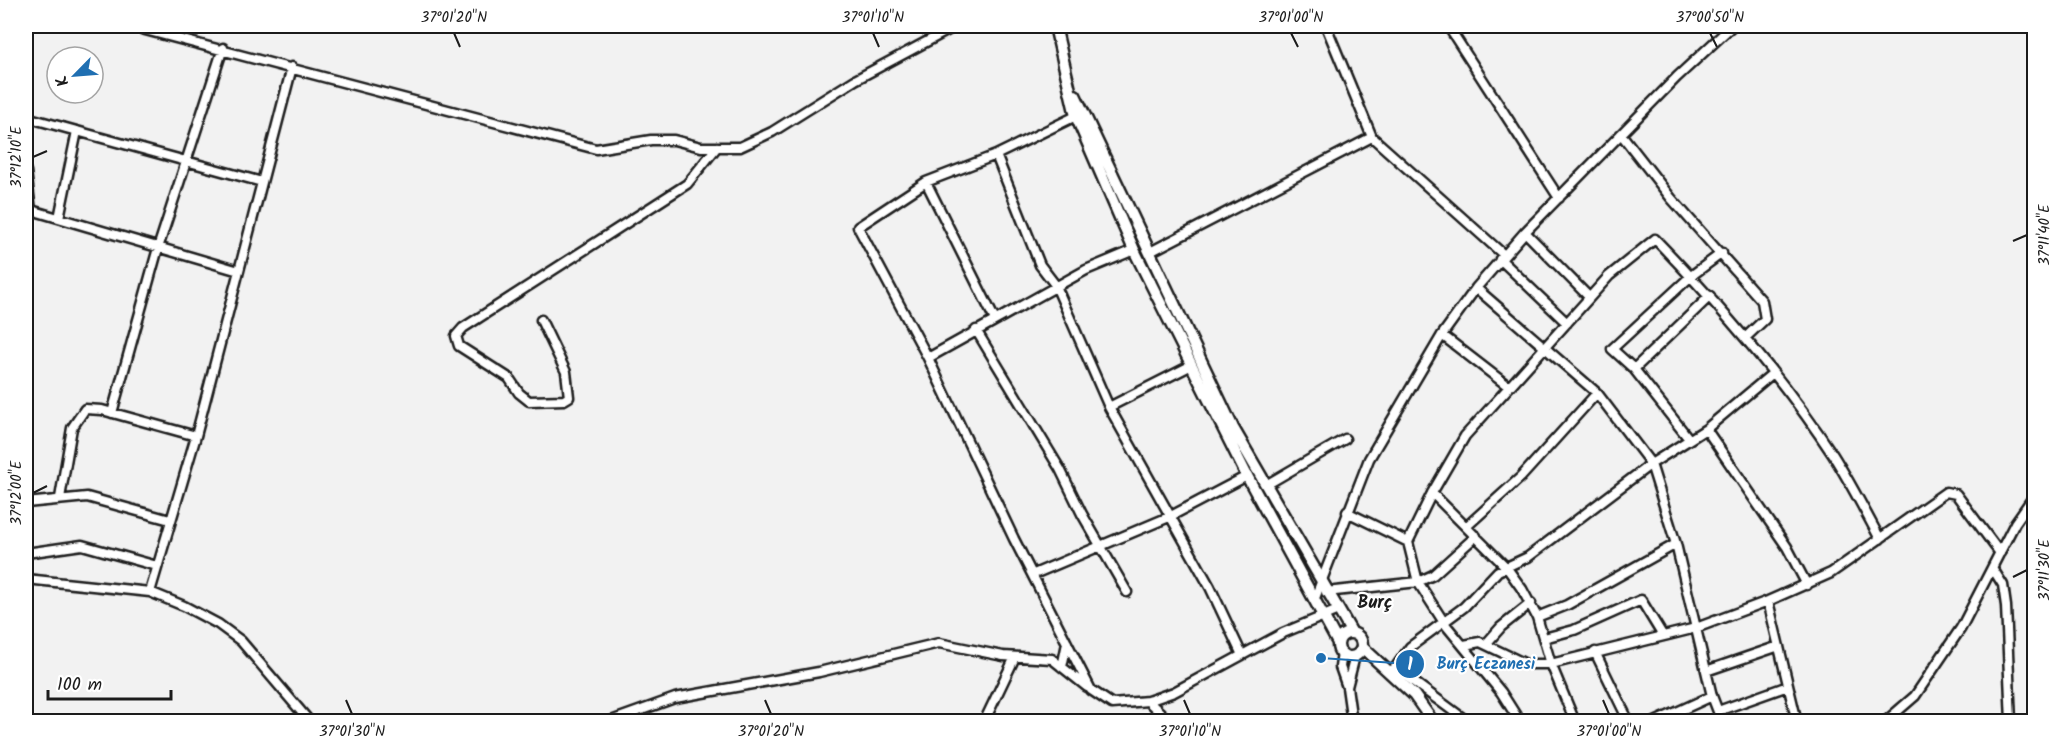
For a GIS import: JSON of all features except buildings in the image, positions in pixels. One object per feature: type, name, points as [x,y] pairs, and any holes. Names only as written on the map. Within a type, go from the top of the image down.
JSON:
[{"type":"main road","points":[[1055,26],[1076,116],[1143,270],[1247,476],[1340,648],[1348,657],[1359,651]]},
{"type":"main road","points":[[1071,90],[1083,110],[1201,365],[1323,587],[1352,633],[1360,640],[1359,651]]},
{"type":"main road","points":[[1143,270],[1155,264]]},
{"type":"main road","points":[[1340,648],[1345,634],[1352,633]]},
{"type":"main road","points":[[1359,651],[1392,670],[1433,722]]},
{"type":"street","points":[[130,26],[223,48],[596,149],[651,140],[674,140],[701,147],[740,147],[772,132],[855,80],[956,26]]},
{"type":"street","points":[[1326,26],[1372,137],[1502,257],[1568,323]]},
{"type":"street","points":[[1448,26],[1559,198]]},
{"type":"street","points":[[1315,598],[1323,587],[1347,512],[1368,459],[1442,335],[1476,288],[1525,232],[1732,26]]},
{"type":"street","points":[[112,413],[158,248],[223,48]]},
{"type":"street","points":[[150,592],[196,436],[292,67]]},
{"type":"street","points":[[1076,116],[996,155],[926,182],[858,227],[928,358],[1014,539],[1034,574],[1091,690]]},
{"type":"street","points":[[26,117],[262,182]]},
{"type":"street","points":[[59,218],[77,131]]},
{"type":"street","points":[[1621,134],[1671,198],[1722,253],[1762,301],[1765,320],[1745,338]]},
{"type":"street","points":[[1150,252],[1372,137]]},
{"type":"street","points":[[541,320],[566,372],[569,397],[564,400],[529,401],[519,393],[509,378],[459,346],[456,336],[463,328],[687,184],[717,147]]},
{"type":"street","points":[[996,155],[1040,265],[1056,286],[1109,407],[1210,587],[1242,655]]},
{"type":"street","points":[[26,171],[28,211],[59,218],[239,272]]},
{"type":"street","points":[[926,182],[995,320]]},
{"type":"street","points":[[1525,232],[1589,297]]},
{"type":"street","points":[[1520,722],[1501,692],[1445,624],[1418,582],[1408,542],[1432,493],[1465,436],[1609,276],[1655,239],[1710,296],[1773,373],[1834,457],[1880,539]]},
{"type":"street","points":[[928,358],[1086,270],[1134,250]]},
{"type":"street","points":[[1689,439],[1634,369],[1612,349],[1691,276],[1722,253]]},
{"type":"street","points":[[1476,288],[1596,393],[1651,464],[1676,544],[1712,696],[1722,722]]},
{"type":"street","points":[[1634,369],[1710,296]]},
{"type":"street","points":[[976,330],[1060,469],[1127,592]]},
{"type":"street","points":[[1442,335],[1508,386]]},
{"type":"street","points":[[1109,407],[1190,366]]},
{"type":"street","points":[[1468,722],[1392,670],[1410,647],[1445,624],[1498,571],[1528,557],[1651,464],[1706,429],[1773,373]]},
{"type":"street","points":[[1467,526],[1521,477],[1596,393]]},
{"type":"street","points":[[60,498],[72,428],[85,409],[112,413],[196,436]]},
{"type":"street","points":[[1706,429],[1787,547],[1807,585]]},
{"type":"street","points":[[1266,485],[1345,439]]},
{"type":"street","points":[[1034,574],[1169,517],[1247,476]]},
{"type":"street","points":[[1464,645],[1474,641],[1486,644],[1526,664],[1551,664],[1696,628],[1768,601],[1831,573],[1941,495],[1952,492],[1956,494],[2000,553]]},
{"type":"street","points":[[1432,493],[1507,568],[1531,603],[1551,664],[1575,722]]},
{"type":"street","points":[[1885,722],[1915,696],[1961,628],[2015,523],[2034,496]]},
{"type":"street","points":[[26,503],[87,497],[171,520]]},
{"type":"street","points":[[1347,512],[1408,542]]},
{"type":"street","points":[[1323,587],[1418,582],[1433,575],[1476,536]]},
{"type":"street","points":[[1537,617],[1567,605],[1676,544]]},
{"type":"street","points":[[26,553],[82,545],[157,566]]},
{"type":"street","points":[[1993,569],[2003,585],[2006,606],[2011,722]]},
{"type":"street","points":[[26,579],[150,592],[218,624],[241,641],[310,722]]},
{"type":"street","points":[[1544,639],[1574,630],[1641,600],[1663,636]]},
{"type":"street","points":[[1768,601],[1797,722]]},
{"type":"street","points":[[1486,644],[1501,627],[1531,603]]},
{"type":"street","points":[[608,722],[675,698],[819,672],[939,643],[1015,657],[1052,659],[1112,704],[1148,701],[1174,692],[1283,633],[1338,610]]},
{"type":"street","points":[[1062,667],[1067,643]]},
{"type":"street","points":[[1706,671],[1779,646]]},
{"type":"street","points":[[1340,648],[1340,667],[1347,687],[1352,722]]},
{"type":"street","points":[[1347,687],[1359,651]]},
{"type":"street","points":[[1595,652],[1629,722]]},
{"type":"street","points":[[984,722],[1015,657]]},
{"type":"street","points":[[1718,711],[1788,686]]},
{"type":"street","points":[[1655,722],[1712,696]]},
{"type":"street","points":[[1148,701],[1170,722]]},
{"type":"place","name":"Burç Eczanesi","points":[[1321,658]]},
{"type":"district","name":"Burç","points":[[1375,603]]}]
